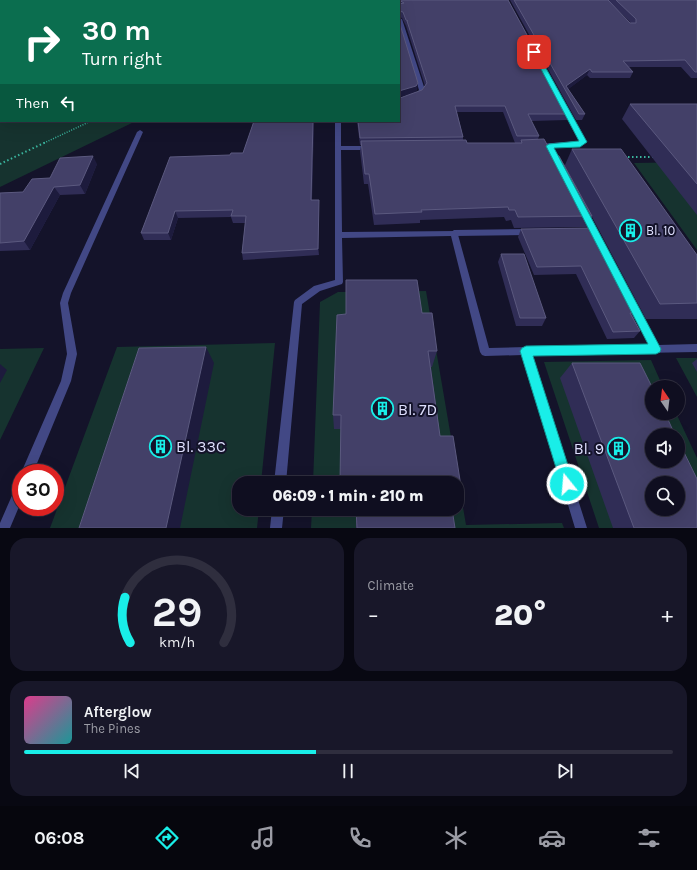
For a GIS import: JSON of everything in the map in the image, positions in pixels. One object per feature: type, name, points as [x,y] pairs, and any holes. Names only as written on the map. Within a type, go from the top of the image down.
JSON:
[{"type":"street","points":[[400,20],[422,90],[418,95],[400,101]]},
{"type":"street","points":[[534,146],[580,144],[583,142],[561,101]]},
{"type":"street","points":[[281,476],[298,302],[317,288],[339,282],[338,122]]},
{"type":"street","points":[[31,464],[66,381],[72,354],[64,303],[67,293],[140,132]]},
{"type":"street","points":[[549,146],[562,171]]},
{"type":"street","points":[[338,148],[377,148]]},
{"type":"street","points":[[580,204],[590,231],[602,245]]},
{"type":"street","points":[[339,235],[540,232]]},
{"type":"street","points":[[454,233],[484,352],[697,348]]},
{"type":"street","points":[[631,300],[656,349]]},
{"type":"street","points":[[526,351],[581,528]]},
{"type":"street","points":[[4,528],[12,509]]},
{"type":"street","points":[[276,528],[277,516]]},
{"type":"path","points":[[0,164],[88,122]]},
{"type":"path","points":[[622,157],[660,157]]},
{"type":"green space","points":[[0,122],[134,122],[0,187]]},
{"type":"green space","points":[[697,162],[697,250],[634,163]]},
{"type":"green space","name":"Bl. 7D","points":[[426,291],[458,476],[313,476],[320,302],[338,292]]},
{"type":"green space","points":[[275,343],[262,476],[232,476],[232,516],[258,516],[257,528],[50,528],[54,516],[64,516],[64,490],[117,347]]},
{"type":"green space","points":[[44,348],[0,440],[0,349]]},
{"type":"green space","points":[[676,358],[697,358],[697,397]]},
{"type":"green space","name":"Bl. 9","points":[[651,360],[660,380],[645,380],[645,420],[679,420],[683,428],[645,428],[645,468],[685,468],[685,432],[697,458],[697,528],[599,528],[544,362]]},
{"type":"green space","name":"Bl. 7D","points":[[464,513],[466,525],[562,523],[564,528],[311,528],[312,516],[464,516]]},
{"type":"building","points":[[400,0],[508,0],[570,114],[528,114],[539,136],[517,136],[505,106],[455,106],[463,137],[360,138],[358,122],[400,122],[400,98],[422,90],[427,83],[408,21],[406,20],[403,12],[400,11],[400,4],[404,3]]},
{"type":"building","points":[[514,0],[608,0],[630,23],[636,23],[636,19],[616,0],[697,0],[697,72],[695,72],[685,60],[623,61],[633,72],[592,72],[590,69],[566,86],[585,114],[579,114]]},
{"type":"building","points":[[400,24],[418,83],[416,86],[400,91]]},
{"type":"building","points":[[630,104],[697,104],[697,184]]},
{"type":"building","points":[[254,122],[313,122],[311,200],[319,200],[318,249],[242,253],[246,216],[231,216],[233,210],[175,211],[168,233],[141,233],[170,157],[230,155],[231,153],[243,153]]},
{"type":"building","points":[[544,139],[553,156],[559,156],[592,216],[518,217],[515,210],[509,210],[508,207],[421,210],[422,212],[375,214],[369,174],[365,174],[361,141],[466,140],[467,143],[522,143],[521,140]]},
{"type":"building","name":"Bl. 10","points":[[572,149],[621,149],[697,255],[697,303],[660,304]]},
{"type":"building","points":[[93,156],[80,185],[54,187],[24,241],[0,243],[0,193],[23,192],[32,179],[50,178],[60,158]]},
{"type":"building","points":[[594,228],[640,313],[630,313],[640,331],[613,332],[581,266],[537,267],[521,229]]},
{"type":"building","points":[[501,254],[524,254],[546,318],[520,318]]},
{"type":"building","name":"Bl. 7D","points":[[346,280],[417,280],[422,313],[432,313],[437,351],[428,351],[440,436],[453,436],[459,476],[340,476],[341,415],[333,415],[337,315],[346,314]]},
{"type":"building","name":"Bl. 33C","points":[[206,347],[166,528],[79,528],[139,348]]},
{"type":"building","name":"Bl. 9","points":[[572,363],[640,363],[648,380],[645,380],[645,420],[668,420],[672,428],[645,428],[645,468],[685,468],[685,454],[697,479],[697,528],[634,528]]},
{"type":"building","points":[[356,516],[453,516],[455,528],[357,528]]},
{"type":"place","name":"Bl. 10","points":[[630,230]]},
{"type":"place","name":"Bl. 7D","points":[[382,409]]},
{"type":"place","name":"Bl. 33C","points":[[161,446]]},
{"type":"place","name":"Bl. 9","points":[[619,448]]},
{"type":"route","points":[[534,52],[583,142],[580,144],[549,146],[656,349],[526,351],[567,484]]}]
